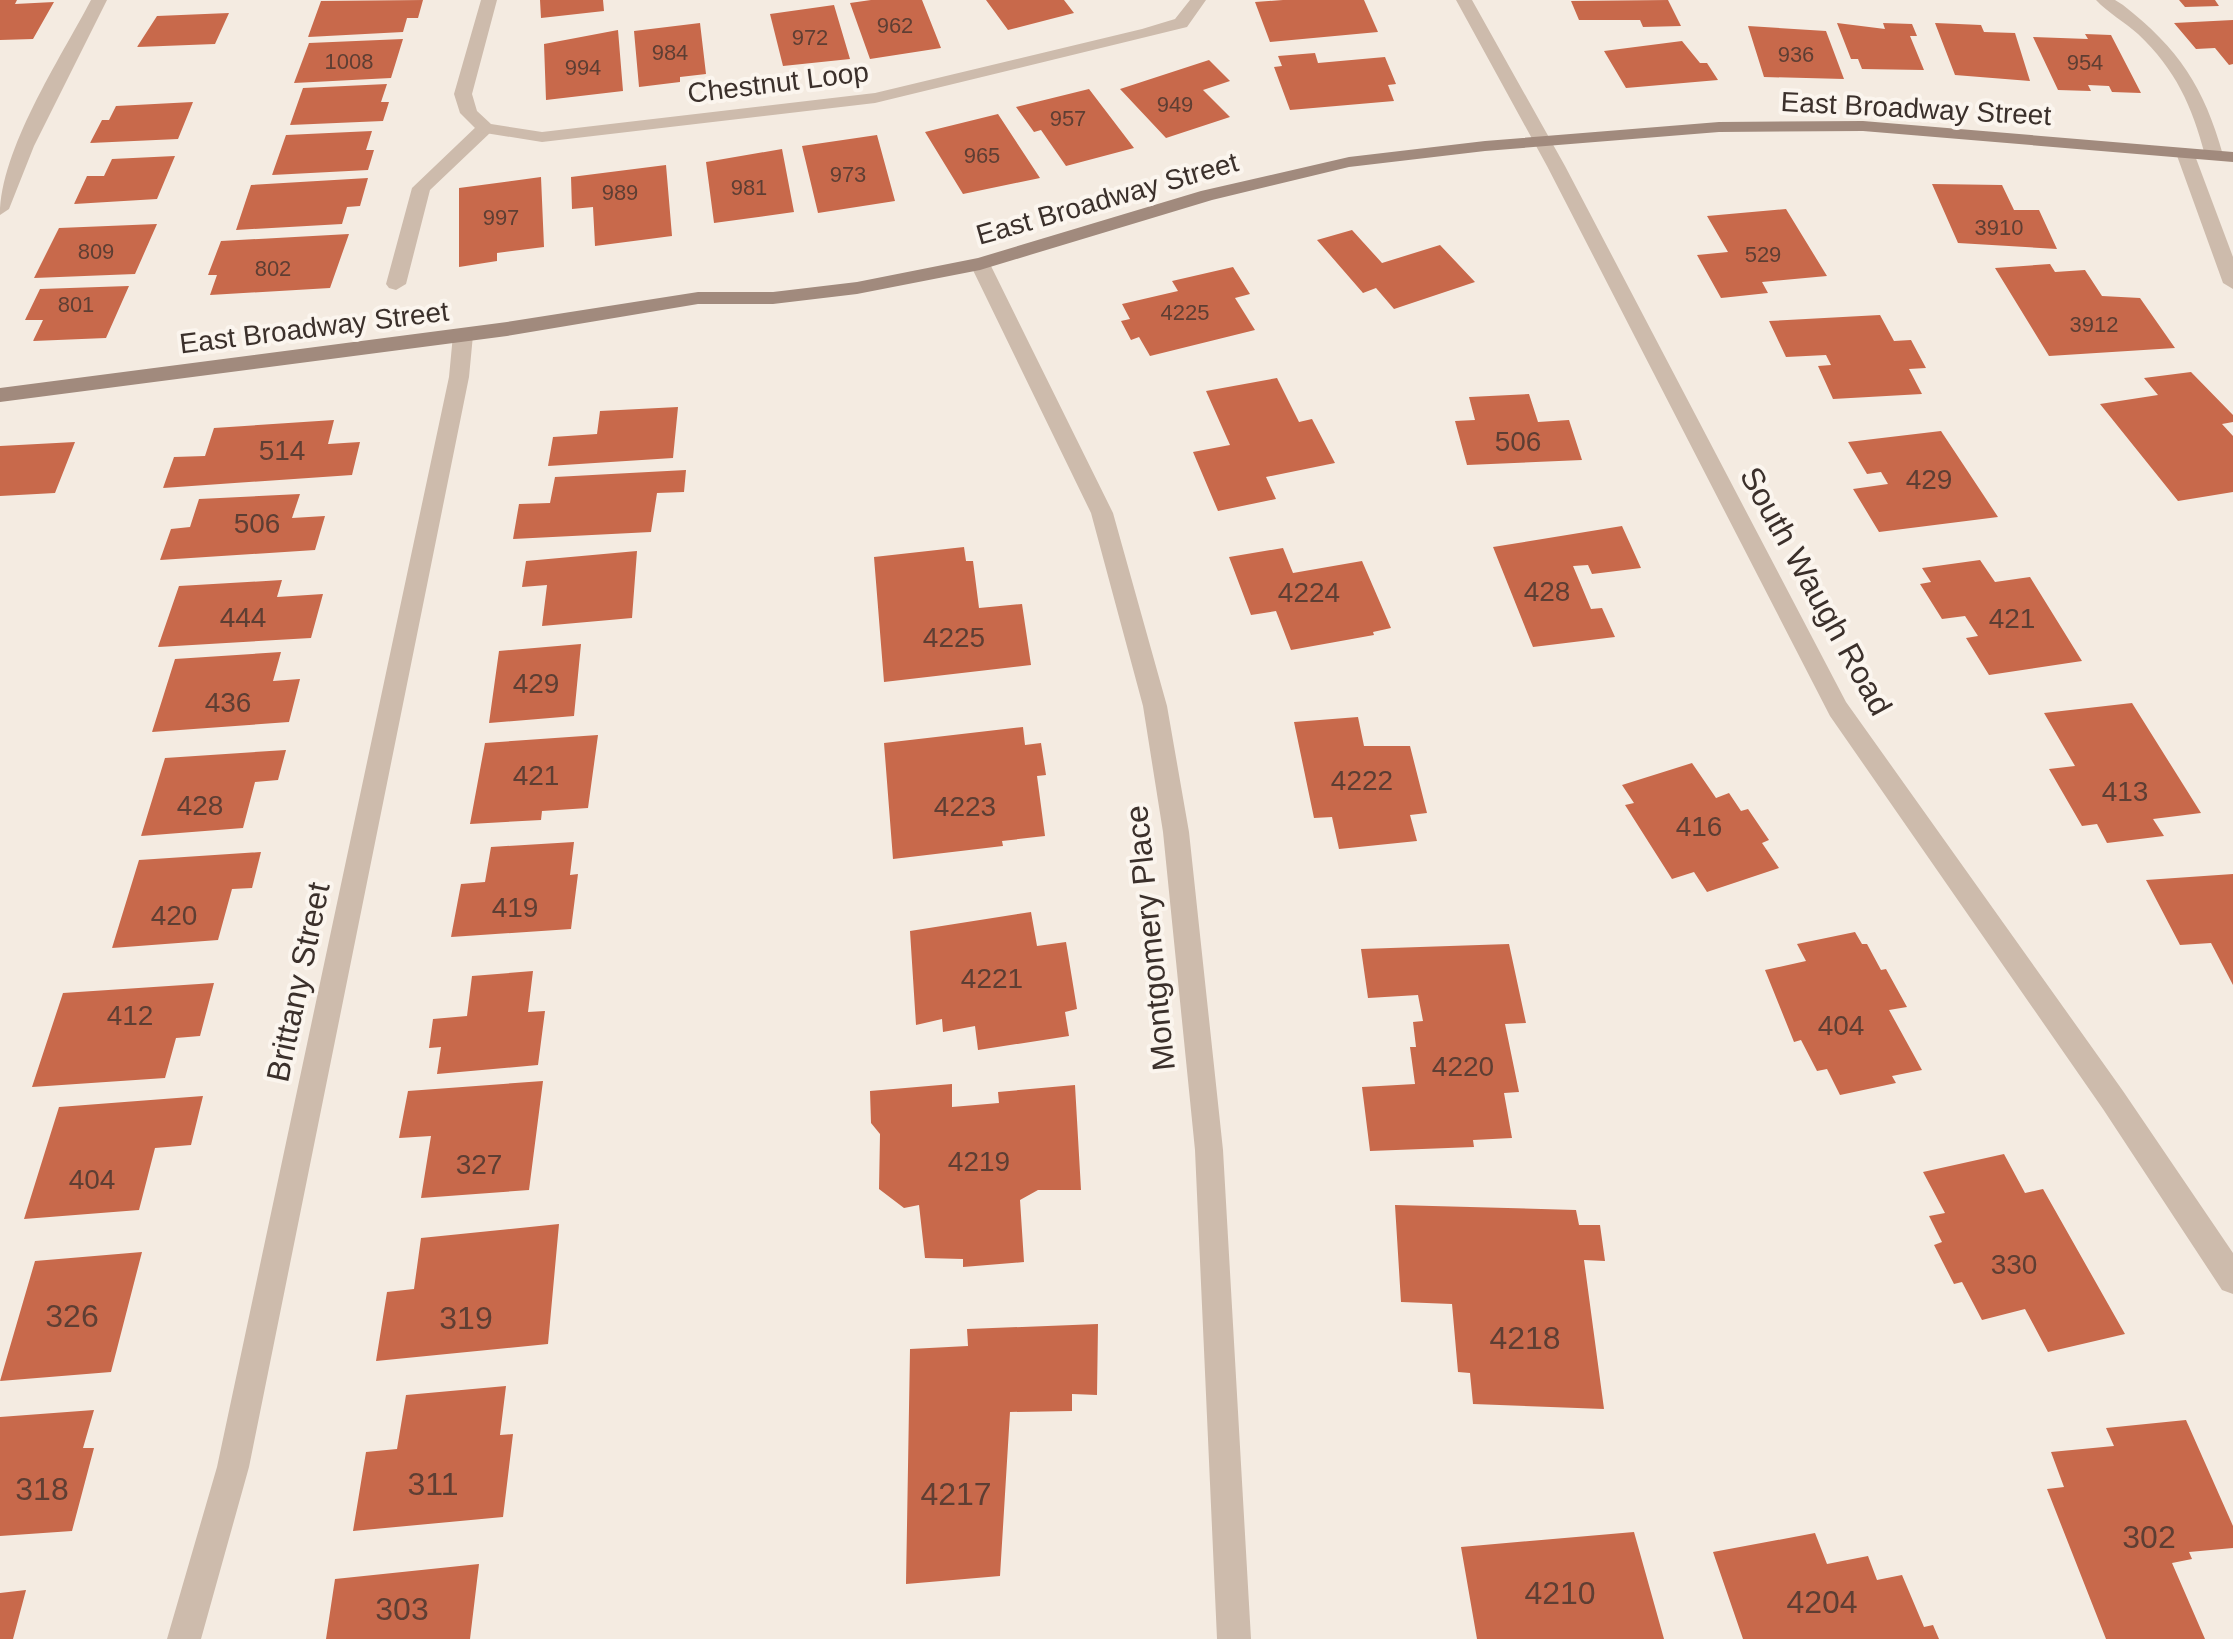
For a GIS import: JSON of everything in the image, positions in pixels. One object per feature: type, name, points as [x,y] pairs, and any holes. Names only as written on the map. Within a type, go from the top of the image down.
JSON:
[{"type":"street","points":[[0,209],[25,146],[99,0]]},
{"type":"street","points":[[396,284],[421,188],[485,128],[469,113],[462,94],[489,0]]},
{"type":"street","name":"Chestnut Loop","points":[[485,128],[542,137],[876,98],[1181,23],[1198,0]]},
{"type":"street","name":"South Waugh Road","points":[[1464,0],[1838,710],[2113,1100],[2233,1278]]},
{"type":"street","points":[[2104,0],[2135,20],[2152,38],[2198,100],[2224,156]]},
{"type":"street","name":"East Broadway Street","points":[[0,395],[462,336],[698,298],[773,298],[856,288],[980,264],[1207,195],[1348,162],[1719,128],[1863,126],[2224,156]]},
{"type":"street","points":[[2185,153],[2233,283]]},
{"type":"street","name":"Montgomery Place","points":[[980,264],[1102,513],[1155,706],[1176,832],[1208,1150],[1234,1639]]},
{"type":"street","name":"Brittany Street","points":[[184,1639],[233,1467],[459,377],[462,336]]},
{"type":"building","points":[[0,0],[17,0],[15,4],[54,2],[33,39],[0,40]]},
{"type":"building","points":[[423,0],[418,18],[407,18],[403,32],[308,37],[321,1]]},
{"type":"building","points":[[540,0],[603,0],[604,11],[541,18]]},
{"type":"building","points":[[922,0],[941,48],[870,59],[850,3]]},
{"type":"building","points":[[986,0],[1064,0],[1074,13],[1008,30]]},
{"type":"building","points":[[1364,0],[1378,32],[1270,42],[1255,2]]},
{"type":"building","points":[[1668,0],[1681,26],[1643,27],[1640,20],[1579,20],[1571,1]]},
{"type":"building","points":[[2179,0],[2215,0],[2219,6],[2185,7]]},
{"type":"building","points":[[834,5],[850,59],[783,66],[770,14]]},
{"type":"building","points":[[229,13],[215,44],[137,47],[157,16]]},
{"type":"building","points":[[2233,20],[2233,64],[2229,65],[2215,48],[2196,49],[2174,23]]},
{"type":"building","points":[[700,23],[706,74],[639,87],[634,31]]},
{"type":"building","points":[[1837,23],[1885,29],[1883,23],[1912,24],[1917,36],[1910,36],[1924,70],[1862,69],[1858,59],[1851,59]]},
{"type":"building","points":[[1935,23],[1981,25],[1984,32],[2015,33],[2030,81],[1955,75]]},
{"type":"building","points":[[1748,26],[1826,31],[1844,79],[1764,77]]},
{"type":"building","points":[[618,30],[623,91],[546,100],[544,44]]},
{"type":"building","points":[[2085,34],[2111,35],[2141,93],[2112,92],[2109,86],[2088,85],[2091,91],[2058,90],[2033,37],[2088,39]]},
{"type":"building","points":[[403,39],[391,78],[294,83],[309,43]]},
{"type":"building","points":[[1682,41],[1700,63],[1707,63],[1718,80],[1626,88],[1604,51]]},
{"type":"building","points":[[1315,53],[1318,63],[1385,57],[1396,84],[1388,85],[1394,101],[1290,110],[1274,67],[1282,66],[1278,56]]},
{"type":"building","points":[[1209,60],[1230,81],[1203,90],[1230,117],[1166,138],[1120,89]]},
{"type":"building","points":[[387,84],[381,102],[389,102],[383,121],[290,125],[303,88]]},
{"type":"building","points":[[1089,89],[1134,148],[1066,166],[1041,130],[1034,132],[1016,107]]},
{"type":"building","points":[[193,102],[178,139],[90,143],[102,120],[109,120],[116,106]]},
{"type":"building","points":[[998,114],[1040,178],[963,194],[925,132]]},
{"type":"building","points":[[372,131],[366,150],[374,150],[368,170],[272,175],[286,135]]},
{"type":"building","points":[[877,135],[895,201],[818,213],[802,146]]},
{"type":"building","points":[[782,149],[794,212],[714,223],[706,162]]},
{"type":"building","points":[[175,156],[157,199],[74,204],[87,176],[104,176],[112,159]]},
{"type":"building","points":[[666,165],[672,236],[595,246],[593,207],[572,209],[571,177]]},
{"type":"building","points":[[541,177],[544,247],[497,253],[497,261],[459,267],[459,188]]},
{"type":"building","points":[[368,178],[360,206],[347,207],[342,224],[236,230],[251,185]]},
{"type":"building","points":[[1932,184],[2002,185],[2014,210],[2039,210],[2057,249],[1958,243]]},
{"type":"building","points":[[1786,209],[1827,276],[1762,282],[1768,293],[1721,298],[1697,255],[1728,252],[1707,216]]},
{"type":"building","points":[[157,224],[135,274],[34,278],[59,228]]},
{"type":"building","points":[[1352,230],[1382,263],[1440,245],[1475,282],[1394,309],[1376,288],[1363,293],[1317,240]]},
{"type":"building","points":[[349,234],[330,288],[210,295],[217,275],[208,275],[221,241]]},
{"type":"building","points":[[2050,264],[2055,272],[2085,270],[2102,296],[2140,298],[2175,348],[2049,356],[1995,268]]},
{"type":"building","points":[[1233,267],[1250,294],[1235,298],[1255,330],[1150,356],[1139,337],[1131,340],[1121,321],[1130,319],[1122,304],[1178,291],[1172,281]]},
{"type":"building","points":[[129,286],[106,338],[33,341],[43,320],[25,320],[40,289]]},
{"type":"building","points":[[1880,315],[1894,341],[1911,340],[1926,368],[1909,369],[1922,394],[1833,399],[1818,366],[1831,365],[1826,355],[1786,357],[1769,321]]},
{"type":"building","points":[[2191,372],[2233,415],[2233,422],[2222,424],[2233,436],[2233,492],[2178,501],[2100,404],[2158,395],[2144,378]]},
{"type":"building","points":[[1277,378],[1299,422],[1312,419],[1335,463],[1266,477],[1276,499],[1218,511],[1193,452],[1230,445],[1206,391]]},
{"type":"building","points":[[1529,394],[1538,422],[1569,420],[1582,460],[1467,465],[1455,421],[1475,420],[1469,397]]},
{"type":"building","points":[[678,407],[673,458],[548,466],[553,437],[597,434],[600,411]]},
{"type":"building","points":[[334,420],[328,444],[360,442],[352,475],[163,488],[174,457],[205,456],[214,428]]},
{"type":"building","points":[[1941,431],[1998,517],[1879,532],[1853,489],[1888,484],[1881,472],[1867,474],[1848,442]]},
{"type":"building","points":[[75,442],[55,493],[0,496],[0,446]]},
{"type":"building","points":[[686,470],[684,492],[657,493],[651,532],[513,539],[519,504],[550,503],[555,477]]},
{"type":"building","points":[[300,494],[292,518],[325,516],[315,550],[160,560],[171,529],[190,527],[199,499]]},
{"type":"building","points":[[1622,526],[1641,568],[1592,574],[1588,565],[1573,566],[1591,609],[1602,608],[1615,637],[1533,647],[1493,547]]},
{"type":"building","points":[[964,547],[966,561],[973,561],[979,608],[1022,604],[1031,665],[884,682],[874,557]]},
{"type":"building","points":[[1283,548],[1293,573],[1362,561],[1391,628],[1373,632],[1374,635],[1291,650],[1276,611],[1251,615],[1229,557]]},
{"type":"building","points":[[637,551],[632,618],[542,626],[547,585],[522,587],[526,561]]},
{"type":"building","points":[[1980,560],[1995,582],[2030,577],[2082,661],[1989,675],[1966,638],[1978,636],[1965,616],[1942,619],[1920,584],[1931,582],[1922,568]]},
{"type":"building","points":[[282,580],[277,597],[323,594],[311,638],[158,647],[179,586]]},
{"type":"building","points":[[581,644],[574,716],[489,723],[499,651]]},
{"type":"building","points":[[281,652],[273,681],[300,679],[289,722],[152,732],[175,659]]},
{"type":"building","points":[[2132,703],[2201,813],[2153,819],[2164,836],[2107,843],[2097,824],[2082,826],[2049,769],[2075,766],[2044,713]]},
{"type":"building","points":[[1358,717],[1364,746],[1410,746],[1427,813],[1410,815],[1417,841],[1339,849],[1332,817],[1314,818],[1294,722]]},
{"type":"building","points":[[1023,727],[1025,745],[1041,743],[1046,775],[1037,776],[1045,836],[1002,841],[1003,846],[893,859],[884,743]]},
{"type":"building","points":[[598,735],[588,808],[542,811],[541,820],[470,824],[485,743]]},
{"type":"building","points":[[286,750],[278,780],[255,782],[243,828],[141,836],[165,758]]},
{"type":"building","points":[[1692,763],[1716,798],[1729,793],[1741,811],[1748,809],[1769,840],[1762,843],[1779,868],[1707,892],[1694,872],[1672,879],[1625,805],[1634,803],[1622,785]]},
{"type":"building","points":[[574,842],[570,875],[578,874],[571,929],[451,937],[461,884],[485,882],[491,847]]},
{"type":"building","points":[[261,852],[252,888],[232,889],[218,940],[112,948],[139,860]]},
{"type":"building","points":[[2233,874],[2233,985],[2211,943],[2180,945],[2146,880]]},
{"type":"building","points":[[1031,912],[1037,946],[1066,942],[1077,1009],[1065,1012],[1069,1036],[978,1050],[975,1026],[943,1032],[942,1019],[916,1025],[910,931]]},
{"type":"building","points":[[1855,932],[1862,944],[1867,944],[1881,970],[1886,969],[1907,1007],[1889,1010],[1922,1070],[1892,1076],[1896,1083],[1840,1095],[1827,1069],[1817,1071],[1801,1040],[1794,1042],[1765,970],[1806,961],[1797,944]]},
{"type":"building","points":[[1509,944],[1526,1023],[1505,1024],[1519,1092],[1504,1093],[1512,1138],[1473,1140],[1474,1147],[1370,1151],[1362,1087],[1415,1084],[1410,1047],[1416,1047],[1413,1022],[1423,1021],[1418,995],[1368,998],[1361,949]]},
{"type":"building","points":[[533,971],[528,1012],[545,1011],[538,1065],[437,1074],[441,1047],[429,1048],[433,1019],[467,1016],[472,976]]},
{"type":"building","points":[[214,983],[200,1036],[176,1038],[165,1078],[32,1087],[63,993]]},
{"type":"building","points":[[543,1081],[529,1190],[421,1198],[431,1136],[399,1138],[408,1091]]},
{"type":"building","points":[[952,1084],[952,1107],[999,1103],[998,1092],[1075,1085],[1081,1190],[1038,1190],[1020,1200],[1024,1262],[963,1267],[963,1259],[925,1258],[919,1205],[904,1208],[879,1189],[880,1134],[871,1123],[870,1091]]},
{"type":"building","points":[[203,1096],[191,1145],[155,1148],[139,1210],[24,1219],[59,1107]]},
{"type":"building","points":[[2004,1154],[2025,1193],[2043,1189],[2125,1334],[2048,1352],[2025,1309],[1982,1320],[1962,1282],[1954,1284],[1934,1245],[1942,1242],[1929,1216],[1945,1213],[1923,1172]]},
{"type":"building","points":[[1395,1205],[1576,1210],[1579,1225],[1600,1225],[1605,1261],[1584,1260],[1604,1409],[1473,1404],[1470,1373],[1458,1372],[1452,1304],[1401,1302]]},
{"type":"building","points":[[559,1224],[548,1344],[376,1361],[387,1292],[414,1289],[421,1238]]},
{"type":"building","points":[[142,1252],[111,1372],[0,1381],[35,1261]]},
{"type":"building","points":[[1098,1324],[1097,1395],[1072,1394],[1072,1411],[1010,1412],[1000,1576],[906,1584],[910,1349],[968,1346],[967,1329]]},
{"type":"building","points":[[506,1386],[500,1435],[513,1434],[503,1517],[353,1531],[366,1452],[397,1449],[406,1395]]},
{"type":"building","points":[[94,1410],[83,1448],[94,1448],[72,1531],[0,1536],[0,1417]]},
{"type":"building","points":[[2186,1420],[2233,1526],[2233,1548],[2189,1552],[2192,1559],[2172,1563],[2205,1639],[2106,1639],[2047,1489],[2064,1487],[2051,1452],[2114,1446],[2106,1428]]},
{"type":"building","points":[[1634,1532],[1664,1639],[1477,1639],[1461,1547]]},
{"type":"building","points":[[1815,1533],[1827,1564],[1868,1556],[1877,1580],[1902,1575],[1924,1627],[1933,1625],[1939,1639],[1743,1639],[1713,1552]]},
{"type":"building","points":[[479,1564],[470,1639],[326,1639],[335,1579]]},
{"type":"building","points":[[26,1590],[13,1639],[0,1639],[0,1593]]}]
